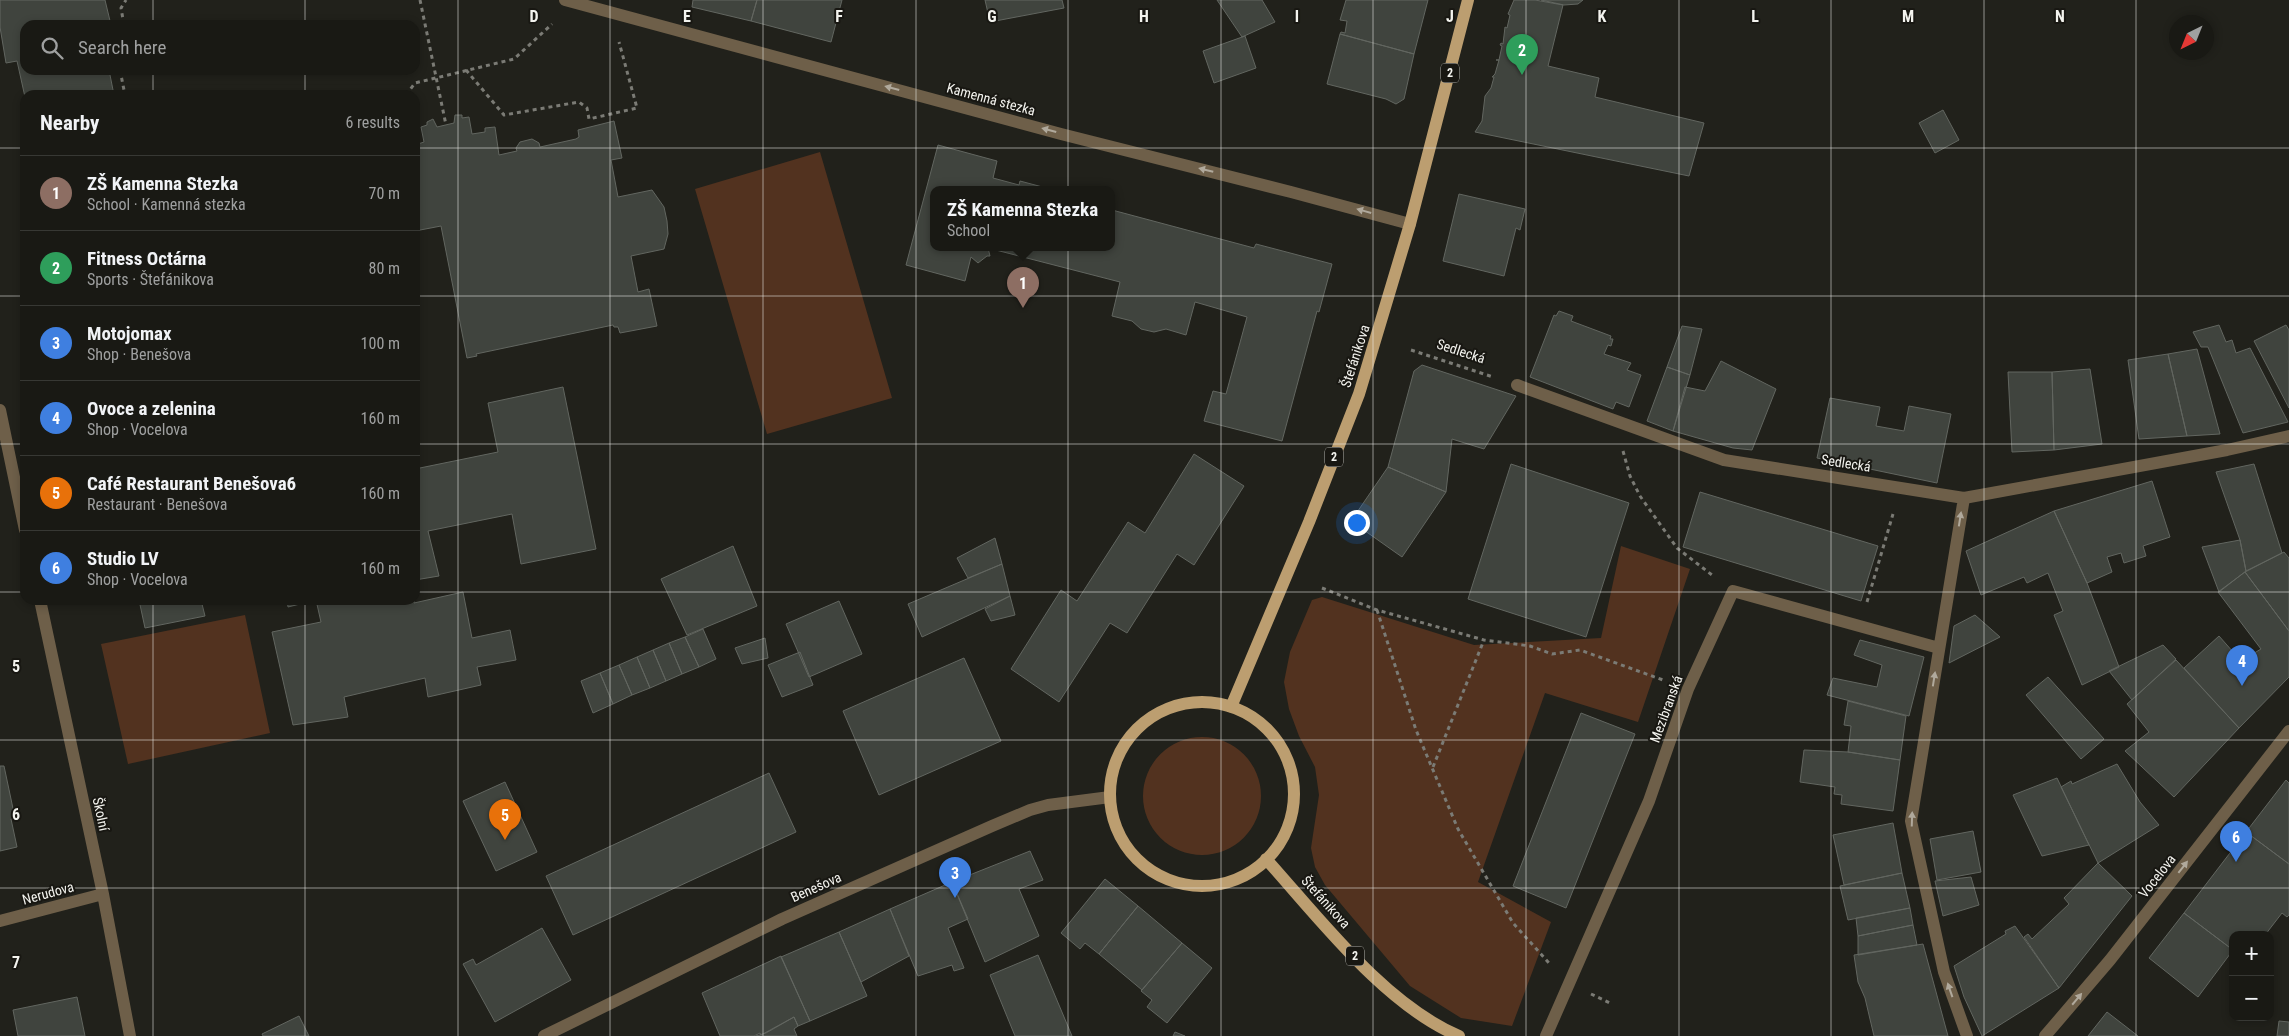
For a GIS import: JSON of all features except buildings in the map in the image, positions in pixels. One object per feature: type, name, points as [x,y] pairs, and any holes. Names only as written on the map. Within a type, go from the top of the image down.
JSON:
[{"type":"main road","name":"Štefánikova","points":[[1231,706],[1309,522],[1359,394],[1410,224],[1468,0]]},
{"type":"main road","points":[[1206,702],[1231,706],[1249,714],[1271,733],[1284,753],[1292,775],[1294,799],[1289,823],[1279,845],[1266,859],[1242,877],[1217,885],[1177,884],[1144,866],[1126,846],[1115,823],[1110,797],[1112,772],[1137,729],[1157,714],[1181,704],[1206,702]]},
{"type":"main road","name":"Štefánikova","points":[[1266,859],[1366,968],[1394,995],[1436,1026],[1459,1036]]},
{"type":"street","name":"Kamenná stezka","points":[[565,0],[1061,134],[1410,224]]},
{"type":"street","name":"Sedlecká","points":[[1517,385],[1724,460],[1964,498],[2228,450],[2289,436]]},
{"type":"street","points":[[0,410],[20,506]]},
{"type":"street","points":[[1964,498],[1911,821],[1944,972],[1967,1036]]},
{"type":"street","points":[[1733,591],[1939,648]]},
{"type":"street","name":"Mezibranská","points":[[1546,1036],[1649,801],[1688,689],[1733,591]]},
{"type":"street","name":"Školní","points":[[41,605],[103,894],[130,1036]]},
{"type":"street","name":"Vocelova","points":[[2045,1036],[2110,960],[2289,731]]},
{"type":"street","name":"Benešova","points":[[544,1036],[782,919],[1030,810],[1068,802],[1110,797]]},
{"type":"street","name":"Nerudova","points":[[0,921],[103,894]]},
{"type":"path","points":[[123,20],[121,8],[126,0]]},
{"type":"path","points":[[420,0],[446,125]]},
{"type":"path","points":[[410,90],[415,83],[514,59],[552,24]]},
{"type":"path","points":[[466,70],[504,115],[579,102],[587,108],[589,119],[637,108],[618,39]]},
{"type":"path","points":[[121,75],[124,90]]},
{"type":"path","name":"Sedlecká","points":[[1411,350],[1517,385]]},
{"type":"path","points":[[1626,426],[1623,450],[1630,476],[1640,496],[1677,548],[1733,591]]},
{"type":"path","points":[[1860,626],[1901,487]]},
{"type":"path","points":[[1322,588],[1377,610],[1484,640],[1530,646],[1552,654],[1580,650],[1688,689]]},
{"type":"path","points":[[1377,610],[1416,730],[1458,829],[1513,922],[1569,985],[1610,1003]]},
{"type":"path","points":[[1433,768],[1484,640]]},
{"type":"shaded area","points":[[820,152],[892,398],[767,434],[695,189]]},
{"type":"shaded area","points":[[1621,546],[1690,569],[1638,722],[1545,693],[1478,882],[1551,922],[1512,1026],[1461,1018],[1410,986],[1325,885],[1315,867],[1311,848],[1319,795],[1315,767],[1299,736],[1289,709],[1284,682],[1290,652],[1312,600],[1322,597],[1474,645],[1601,638]]},
{"type":"shaded area","points":[[245,615],[270,733],[128,764],[101,644]]},
{"type":"shaded area","points":[[1202,737],[1225,741],[1244,754],[1257,773],[1261,796],[1257,819],[1244,838],[1225,851],[1202,855],[1179,851],[1160,838],[1147,819],[1143,796],[1147,773],[1160,754],[1179,741]]},
{"type":"place","name":"Fitness Octárna","points":[[1522,75]]},
{"type":"place","name":"ZŠ Kamenna Stezka","points":[[1023,308]]},
{"type":"place","name":"Ovoce a zelenina","points":[[2242,686]]},
{"type":"place","name":"Café Restaurant Benešova6","points":[[505,840]]},
{"type":"place","name":"Studio LV","points":[[2236,862]]},
{"type":"place","name":"Motojomax","points":[[955,898]]}]
